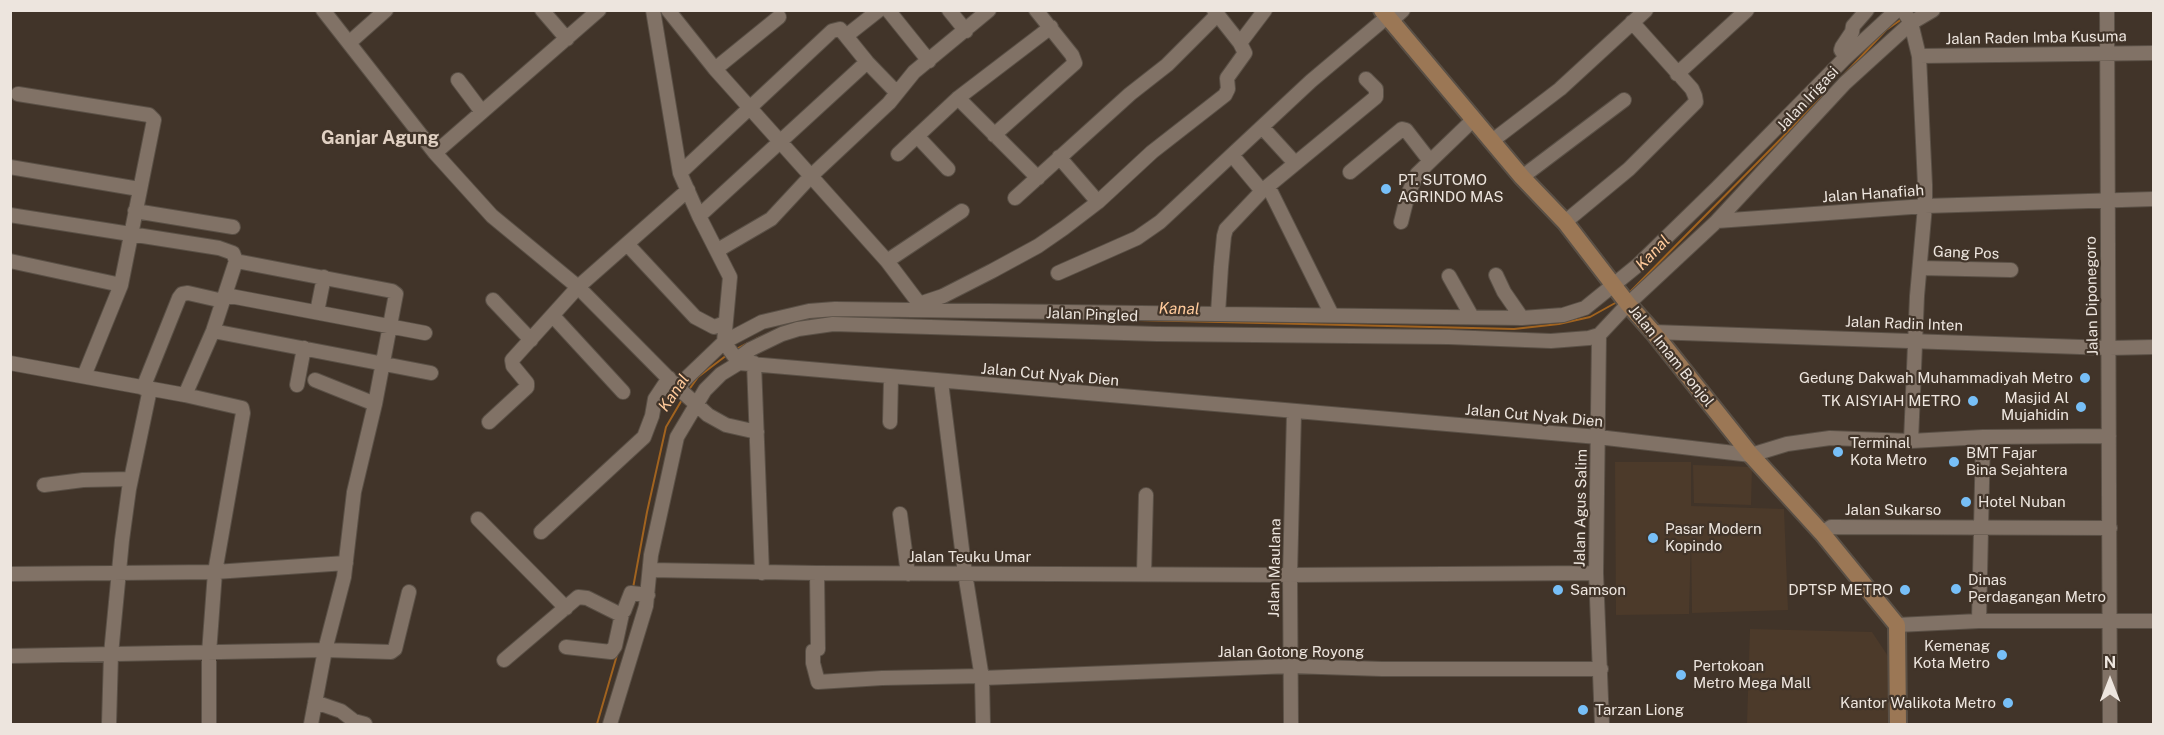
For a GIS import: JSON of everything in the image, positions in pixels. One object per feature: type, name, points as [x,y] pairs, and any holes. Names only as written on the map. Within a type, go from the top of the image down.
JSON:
[{"type":"main road","name":"Jalan Imam Bonjol","points":[[1391,15],[1522,177],[1565,222],[1628,304],[1751,455],[1822,533],[1897,625]]},
{"type":"main road","points":[[1897,625],[1898,724]]},
{"type":"street","points":[[323,10],[435,153],[492,216],[578,288],[683,392],[713,418],[726,425],[757,432]]},
{"type":"street","points":[[350,42],[386,10]]},
{"type":"street","points":[[542,10],[567,39]]},
{"type":"street","points":[[435,153],[599,10]]},
{"type":"street","points":[[541,532],[644,437],[652,416],[655,399],[683,392],[705,390],[736,360],[725,343],[730,277],[680,173],[653,10]]},
{"type":"street","points":[[668,10],[716,69],[887,261],[921,307]]},
{"type":"street","points":[[846,36],[879,10]]},
{"type":"street","points":[[888,10],[929,61]]},
{"type":"street","points":[[949,10],[966,31]]},
{"type":"street","points":[[718,250],[771,219],[811,176],[897,93],[905,80],[989,10]]},
{"type":"street","points":[[994,135],[1075,65],[1072,55],[1036,10]]},
{"type":"street","points":[[1240,43],[1265,10]]},
{"type":"street","points":[[1492,141],[1560,89],[1646,10]]},
{"type":"street","points":[[1677,74],[1747,10]]},
{"type":"street","points":[[1846,57],[1841,50],[1842,47],[1852,32],[1853,26],[1867,10]]},
{"type":"street","points":[[610,724],[650,570],[651,555],[677,437],[683,392],[725,343],[762,322],[809,311],[921,307],[1522,318],[1563,315],[1585,308],[1615,287],[1718,188],[1846,57],[1897,10]]},
{"type":"street","name":"Jalan Irigasi","points":[[1717,221],[1908,18],[1933,10]]},
{"type":"street","name":"Jalan Diponegoro","points":[[2106,10],[2110,724]]},
{"type":"street","points":[[921,307],[1038,246],[1098,202],[1152,152],[1225,95],[1228,89],[1227,78],[1245,53],[1216,12],[1167,65],[1130,93],[1016,198]]},
{"type":"street","points":[[1058,273],[1146,233],[1184,201],[1311,81],[1391,15]]},
{"type":"street","points":[[716,69],[779,17]]},
{"type":"street","points":[[1908,18],[1919,56],[1925,206],[1915,341],[1911,441]]},
{"type":"street","points":[[1565,222],[1629,169],[1694,105],[1695,94],[1632,22]]},
{"type":"street","points":[[898,154],[958,98],[1051,27]]},
{"type":"street","points":[[680,173],[835,29],[840,29],[897,93]]},
{"type":"street","name":"Jalan Raden Imba Kusuma","points":[[1919,56],[2154,52]]},
{"type":"street","points":[[699,216],[867,62]]},
{"type":"street","points":[[1218,313],[1224,236],[1227,229],[1265,188],[1294,162],[1376,97],[1376,90],[1366,79]]},
{"type":"street","points":[[458,80],[482,112]]},
{"type":"street","points":[[18,94],[152,116],[155,122],[139,189],[121,285],[84,376]]},
{"type":"street","points":[[958,98],[1038,178]]},
{"type":"street","points":[[1522,177],[1624,100]]},
{"type":"street","points":[[1401,222],[1417,174],[1474,119]]},
{"type":"street","points":[[1262,127],[1294,162]]},
{"type":"street","points":[[1350,172],[1402,129],[1430,161]]},
{"type":"street","points":[[917,136],[948,169]]},
{"type":"street","points":[[1232,155],[1265,188],[1332,315]]},
{"type":"street","points":[[1059,158],[1098,202]]},
{"type":"street","points":[[10,167],[139,189]]},
{"type":"street","points":[[489,422],[526,388],[527,383],[512,362],[578,288],[688,190]]},
{"type":"street","name":"Jalan Hanafiah","points":[[1717,221],[1925,206],[2154,199]]},
{"type":"street","points":[[135,211],[233,227]]},
{"type":"street","points":[[887,261],[962,212]]},
{"type":"street","points":[[10,215],[219,248],[233,253],[236,261],[213,332],[185,395]]},
{"type":"street","points":[[1599,335],[1628,304],[1717,221]]},
{"type":"street","points":[[627,243],[695,317],[714,327],[725,322]]},
{"type":"street","points":[[10,261],[121,285]]},
{"type":"street","points":[[236,261],[394,292],[396,297],[375,404],[354,492],[346,563],[325,650],[311,724]]},
{"type":"street","name":"Gang Pos","points":[[1920,268],[2011,270]]},
{"type":"street","points":[[1496,275],[1504,292],[1522,318]]},
{"type":"street","points":[[1449,276],[1472,317]]},
{"type":"street","points":[[317,312],[324,277]]},
{"type":"street","points":[[109,724],[111,654],[131,479],[147,388],[182,294],[189,293],[317,312],[425,333]]},
{"type":"street","points":[[493,300],[531,340]]},
{"type":"street","points":[[553,316],[622,392]]},
{"type":"street","name":"Jalan Pingled","points":[[736,360],[751,349],[782,334],[798,329],[833,324],[1157,334],[1551,340],[1599,335]]},
{"type":"street","points":[[213,332],[431,373]]},
{"type":"street","name":"Jalan Radin Inten","points":[[1653,332],[2109,348],[2154,347]]},
{"type":"street","name":"Jalan Agus Salim","points":[[1599,335],[1596,573],[1602,724]]},
{"type":"street","points":[[297,385],[304,348]]},
{"type":"street","name":"Jalan Cut Nyak Dien","points":[[736,360],[891,378],[1598,438],[1751,455]]},
{"type":"street","points":[[10,363],[185,395],[240,407],[243,411],[215,572],[209,653],[209,724]]},
{"type":"street","points":[[754,363],[762,573]]},
{"type":"street","points":[[890,422],[891,378]]},
{"type":"street","points":[[315,380],[375,404]]},
{"type":"street","points":[[941,382],[965,573],[982,677],[983,724]]},
{"type":"street","name":"Jalan Maulana","points":[[1291,724],[1290,575],[1294,413]]},
{"type":"street","points":[[1751,455],[1787,444],[1830,438],[1911,441],[1983,437],[2109,436]]},
{"type":"street","points":[[1979,621],[1983,437]]},
{"type":"street","points":[[44,485],[83,480],[131,479]]},
{"type":"street","points":[[1144,574],[1146,495]]},
{"type":"street","points":[[900,514],[905,536],[908,574]]},
{"type":"street","points":[[478,519],[566,608]]},
{"type":"street","name":"Jalan Sukarso","points":[[1822,533],[1831,527],[2110,528]]},
{"type":"street","points":[[10,574],[215,572],[346,563]]},
{"type":"street","name":"Jalan Teuku Umar","points":[[650,570],[908,574],[1596,573]]},
{"type":"street","name":"Jalan Gotong Royong","points":[[818,573],[818,649],[813,651],[813,663],[818,682],[882,678],[982,677],[1291,666],[1382,669],[1601,669]]},
{"type":"street","points":[[10,656],[325,650],[394,651],[409,592]]},
{"type":"street","points":[[566,646],[612,652],[622,614],[642,594]]},
{"type":"street","points":[[504,660],[578,597],[584,597],[622,614]]},
{"type":"street","points":[[1897,625],[1979,621],[2154,621]]},
{"type":"street","points":[[315,702],[342,711],[354,721],[365,724]]},
{"type":"shaded area","points":[[1615,462],[1691,462],[1691,506],[1784,509],[1788,610],[1692,613],[1691,537],[1689,614],[1616,615]]},
{"type":"shaded area","points":[[1693,465],[1752,467],[1751,505],[1694,503]]},
{"type":"shaded area","points":[[1750,629],[1872,632],[1888,656],[1888,724],[1747,724]]},
{"type":"waterway","name":"Kanal","points":[[1842,77],[1886,30],[1902,19]]},
{"type":"waterway","name":"Kanal","points":[[1629,293],[1829,90]]},
{"type":"waterway","name":"Kanal","points":[[1094,319],[1514,329],[1559,324],[1590,317],[1617,302]]},
{"type":"waterway","name":"Kanal","points":[[836,317],[888,316]]},
{"type":"waterway","name":"Kanal","points":[[819,319],[831,318]]},
{"type":"waterway","name":"Kanal","points":[[756,339],[784,327]]},
{"type":"waterway","name":"Kanal","points":[[735,350],[748,343]]},
{"type":"waterway","name":"Kanal","points":[[688,391],[698,377],[727,355]]},
{"type":"waterway","name":"Kanal","points":[[633,588],[666,427],[683,398]]},
{"type":"waterway","name":"Kanal","points":[[597,724],[617,655]]},
{"type":"place","name":"PT. SUTOMO AGRINDO MAS","points":[[1386,189]]},
{"type":"place","name":"Gedung Dakwah Muhammadiyah Metro","points":[[2085,378]]},
{"type":"place","name":"TK AISYIAH METRO","points":[[1973,401]]},
{"type":"place","name":"Masjid Al Mujahidin","points":[[2081,407]]},
{"type":"place","name":"Terminal Kota Metro","points":[[1838,452]]},
{"type":"place","name":"BMT Fajar Bina Sejahtera","points":[[1954,462]]},
{"type":"place","name":"Hotel Nuban","points":[[1966,502]]},
{"type":"place","name":"Pasar Modern Kopindo","points":[[1653,538]]},
{"type":"place","name":"Dinas Perdagangan Metro","points":[[1956,589]]},
{"type":"place","name":"Samson","points":[[1558,590]]},
{"type":"place","name":"DPTSP METRO","points":[[1905,590]]},
{"type":"place","name":"Kemenag Kota Metro","points":[[2002,655]]},
{"type":"place","name":"Pertokoan Metro Mega Mall","points":[[1681,675]]},
{"type":"place","name":"Kantor Walikota Metro","points":[[2008,703]]},
{"type":"place","name":"Tarzan Liong","points":[[1583,710]]},
{"type":"district","name":"Ganjar Agung","points":[[380,138]]}]
